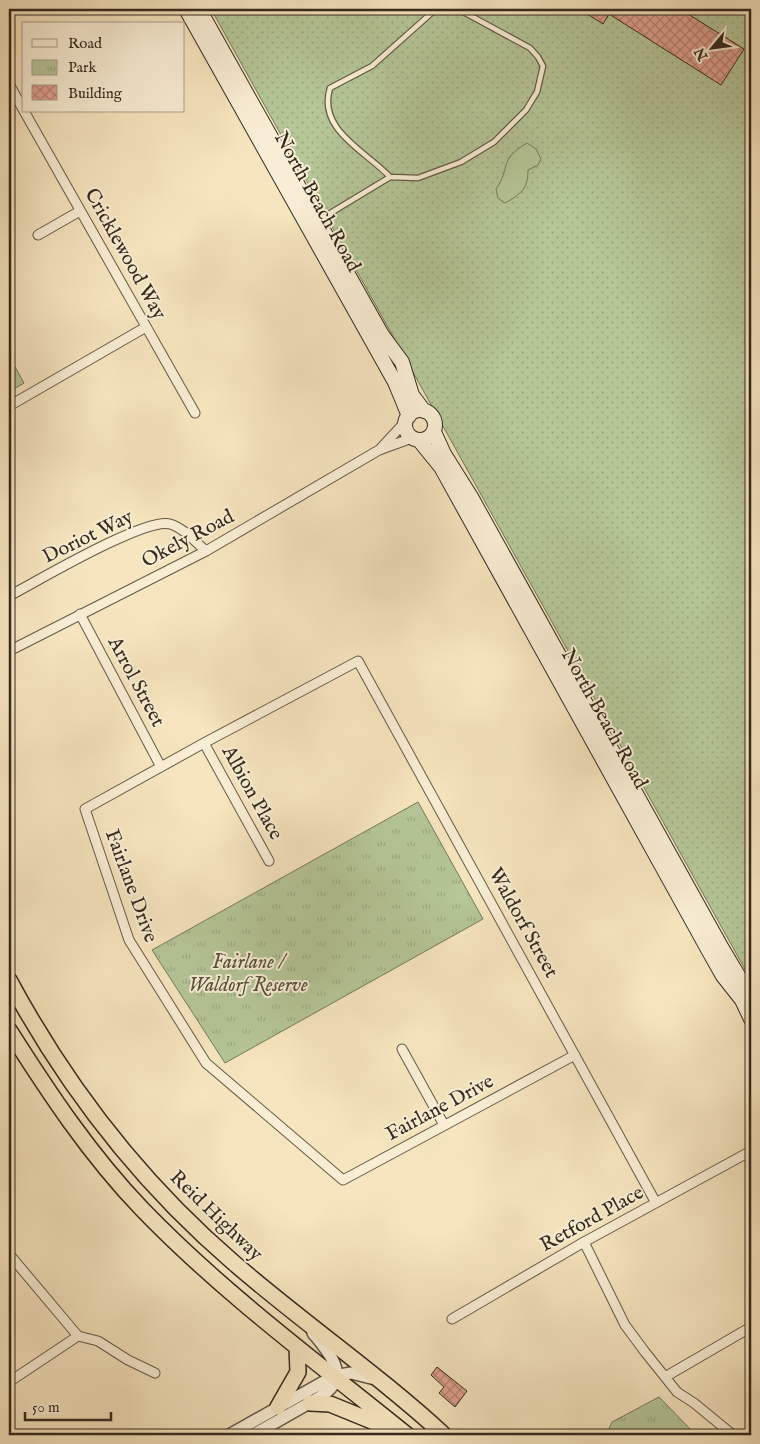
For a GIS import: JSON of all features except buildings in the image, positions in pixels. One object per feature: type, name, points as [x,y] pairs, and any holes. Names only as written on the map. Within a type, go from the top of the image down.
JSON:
[{"type":"highway","name":"Reid Highway","points":[[9,980],[45,1041],[87,1104],[135,1164],[199,1232],[305,1322],[444,1435]]},
{"type":"highway","points":[[9,1030],[45,1087],[84,1141],[142,1208],[218,1281],[332,1378],[407,1435]]},
{"type":"highway","points":[[278,1407],[298,1372],[297,1347]]},
{"type":"highway","points":[[310,1403],[330,1404],[407,1435]]},
{"type":"main road","name":"North Beach Road","points":[[186,9],[391,375],[408,418]]},
{"type":"main road","name":"North Beach Road","points":[[200,9],[382,335],[402,362],[412,395],[424,411]]},
{"type":"main road","points":[[416,411],[424,411],[434,419],[434,432],[428,438],[416,439],[407,430],[408,418],[416,411]]},
{"type":"main road","name":"North Beach Road","points":[[434,432],[444,454],[471,497],[728,960],[751,997]]},
{"type":"main road","name":"North Beach Road","points":[[416,439],[441,467],[710,953],[723,976],[742,1000],[751,1019]]},
{"type":"street","name":"Cricklewood Way","points":[[9,84],[22,107]]},
{"type":"street","name":"Cricklewood Way","points":[[25,112],[195,413]]},
{"type":"street","points":[[38,235],[80,211]]},
{"type":"street","points":[[9,406],[146,327]]},
{"type":"street","name":"Okely Road","points":[[379,450],[408,418]]},
{"type":"street","name":"Okely Road","points":[[9,651],[206,552],[379,450],[416,439]]},
{"type":"street","name":"Doriot Way","points":[[9,596],[129,532],[168,523],[183,530],[206,552]]},
{"type":"street","name":"Arrol Street","points":[[80,614],[161,766]]},
{"type":"street","name":"Fairlane Drive","points":[[358,661],[161,766],[85,809],[129,940],[206,1063],[343,1180],[575,1055]]},
{"type":"street","name":"Waldorf Street","points":[[358,661],[656,1202]]},
{"type":"street","name":"Albion Place","points":[[204,743],[269,861]]},
{"type":"street","points":[[402,1049],[444,1125]]},
{"type":"street","name":"Retford Place","points":[[452,1319],[584,1242],[751,1151]]},
{"type":"street","points":[[584,1242],[625,1325],[665,1377],[677,1392],[734,1435]]},
{"type":"street","points":[[9,1254],[78,1336],[98,1341],[128,1360],[155,1373]]},
{"type":"street","points":[[253,1435],[329,1392],[336,1365],[331,1355],[305,1322]]},
{"type":"street","points":[[665,1377],[751,1327]]},
{"type":"street","points":[[9,1382],[78,1336]]},
{"type":"street","points":[[229,1435],[332,1378],[356,1374],[378,1380]]},
{"type":"lane","points":[[390,177],[377,163],[351,144],[331,120],[326,100],[330,88],[372,66],[436,9]]},
{"type":"lane","points":[[318,220],[390,177],[418,178],[461,162],[494,142],[526,110],[538,92],[543,66],[530,48],[458,9]]},
{"type":"green space","points":[[211,9],[751,9],[751,980]]},
{"type":"green space","points":[[527,143],[536,149],[541,159],[538,165],[528,170],[527,182],[522,190],[505,203],[498,198],[496,189],[508,159]]},
{"type":"green space","points":[[9,356],[24,383],[9,392]]},
{"type":"green space","name":"Fairlane / Waldorf Reserve","points":[[418,802],[483,919],[225,1063],[152,950]]},
{"type":"green space","points":[[659,1397],[696,1435],[606,1435],[612,1422]]}]
